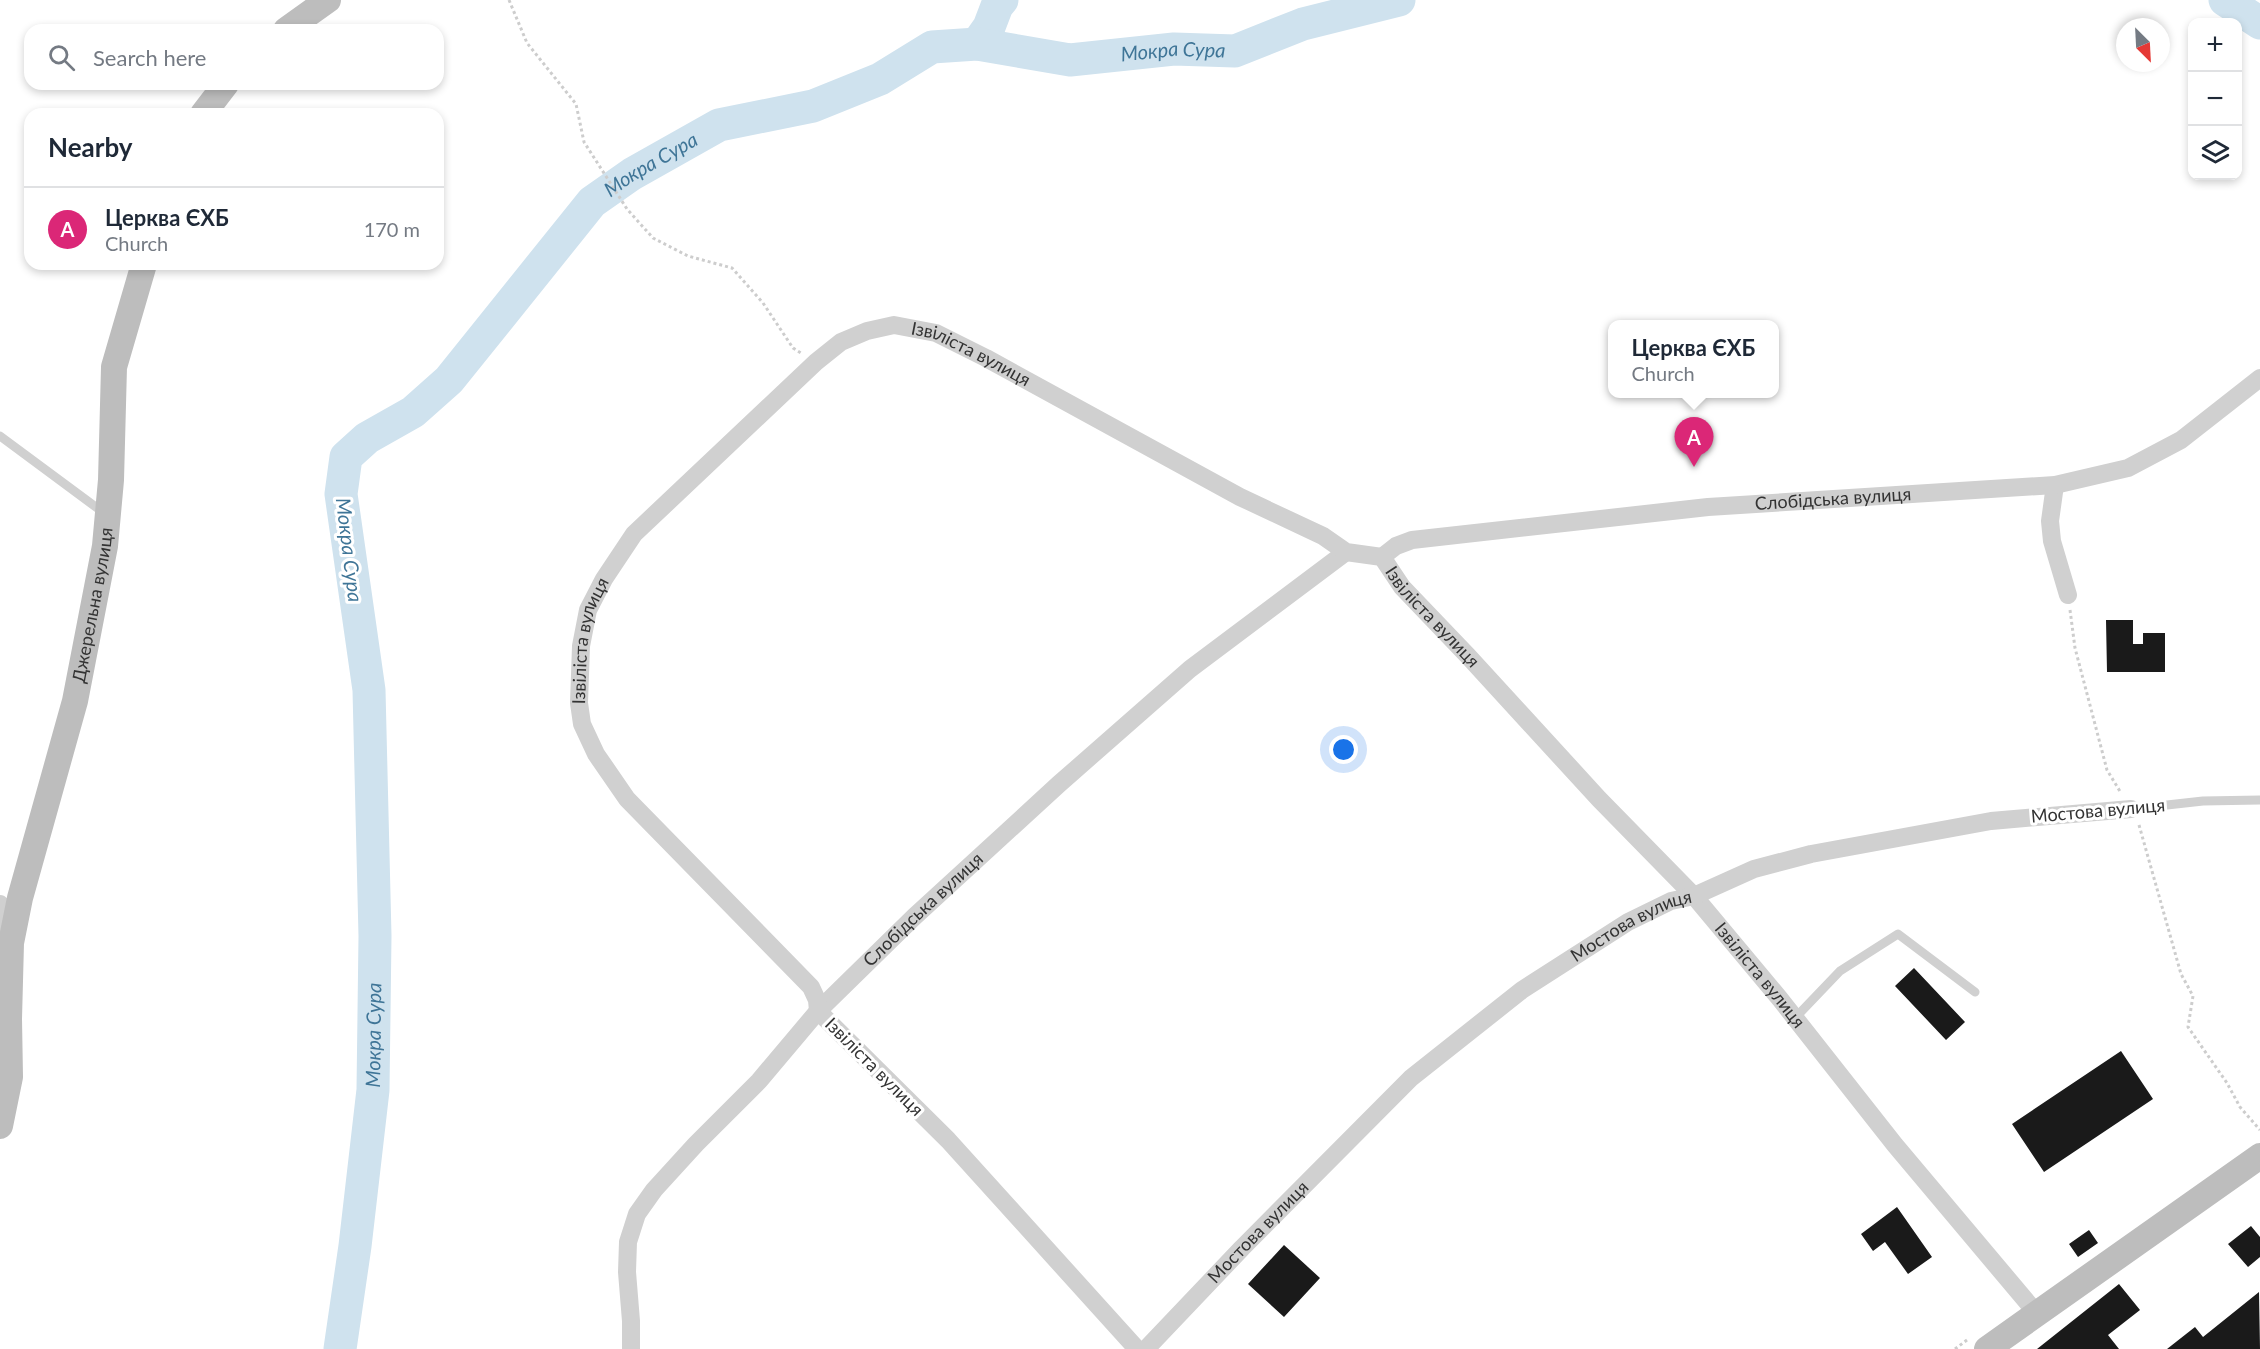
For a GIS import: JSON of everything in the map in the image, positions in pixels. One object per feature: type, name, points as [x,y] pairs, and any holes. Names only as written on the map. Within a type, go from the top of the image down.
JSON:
[{"type":"street","points":[[294,24],[328,0]]},
{"type":"street","points":[[208,108],[221,90]]},
{"type":"street","name":"Джерельна вулиця","points":[[0,1126],[10,1077],[11,942],[20,897],[75,701],[105,546],[114,367],[142,270]]},
{"type":"street","name":"Ізвіліста вулиця","points":[[1137,1349],[948,1140],[818,1011],[817,1000],[811,987],[627,799],[596,754],[582,724],[579,703],[581,646],[588,610],[603,579],[634,534],[816,362],[841,342],[867,331],[894,325],[936,333],[1240,497],[1323,536],[1346,552],[1382,557],[1402,587],[1599,799],[1694,896],[1895,1144],[2038,1315]]},
{"type":"street","name":"Слобідська вулиця","points":[[1382,557],[1396,546],[1412,540],[1708,507],[2055,485],[2128,468],[2181,440],[2260,378]]},
{"type":"street","points":[[2055,485],[2050,521],[2052,541],[2068,595]]},
{"type":"street","name":"Слобідська вулиця","points":[[631,1349],[628,1242],[637,1214],[654,1190],[759,1081],[818,1011],[914,917],[1050,792],[1190,669],[1346,552]]},
{"type":"street","name":"Мостова вулиця","points":[[1146,1349],[1242,1248],[1411,1078],[1522,990],[1628,922],[1671,901],[1694,896],[1754,870],[1811,854],[1990,821],[2131,808]]},
{"type":"street","points":[[0,904],[11,942]]},
{"type":"street","points":[[1987,1349],[2260,1156]]},
{"type":"lane","points":[[0,436],[108,516]]},
{"type":"lane","name":"Мостова вулиця","points":[[2131,808],[2203,801],[2260,800]]},
{"type":"lane","points":[[1795,1018],[1840,971],[1898,934],[1975,992]]},
{"type":"path","points":[[509,0],[527,43],[576,104],[584,142],[627,209],[653,238],[688,256],[732,268],[763,303],[793,348],[816,362]]},
{"type":"path","points":[[2068,595],[2075,648],[2107,770],[2137,818],[2181,974],[2193,996],[2188,1027],[2228,1083],[2240,1107],[2260,1130]]},
{"type":"building","points":[[2106,620],[2133,620],[2133,644],[2143,644],[2143,633],[2165,633],[2165,672],[2107,672]]},
{"type":"building","points":[[1914,968],[1965,1022],[1946,1040],[1895,986]]},
{"type":"building","points":[[2121,1051],[2153,1099],[2044,1172],[2012,1124]]},
{"type":"building","points":[[1897,1207],[1932,1257],[1908,1274],[1885,1242],[1873,1251],[1861,1234]]},
{"type":"building","points":[[2251,1226],[2260,1237],[2260,1257],[2248,1267],[2228,1244]]},
{"type":"building","points":[[2089,1230],[2098,1243],[2078,1257],[2069,1244]]},
{"type":"building","points":[[1284,1245],[1320,1278],[1284,1317],[1248,1284]]},
{"type":"building","points":[[2119,1284],[2140,1310],[2108,1335],[2119,1349],[2037,1349]]},
{"type":"building","points":[[2259,1292],[2260,1349],[2167,1349],[2195,1327],[2203,1337]]},
{"type":"waterway","name":"Мокра Сура","points":[[977,44],[989,27],[997,6],[1002,0]]},
{"type":"waterway","name":"Мокра Сура","points":[[340,1349],[355,1246],[373,1090],[375,936],[369,690],[341,494],[346,457],[367,438],[413,412],[449,380],[592,202],[632,174],[719,125],[813,106],[880,79],[932,47],[977,44],[1070,60],[1174,49],[1235,51],[1303,24],[1399,0]]},
{"type":"waterway","name":"Мокра Сура","points":[[2225,0],[2260,23]]},
{"type":"place","name":"Церква ЄХБ","points":[[1694,467]]}]
